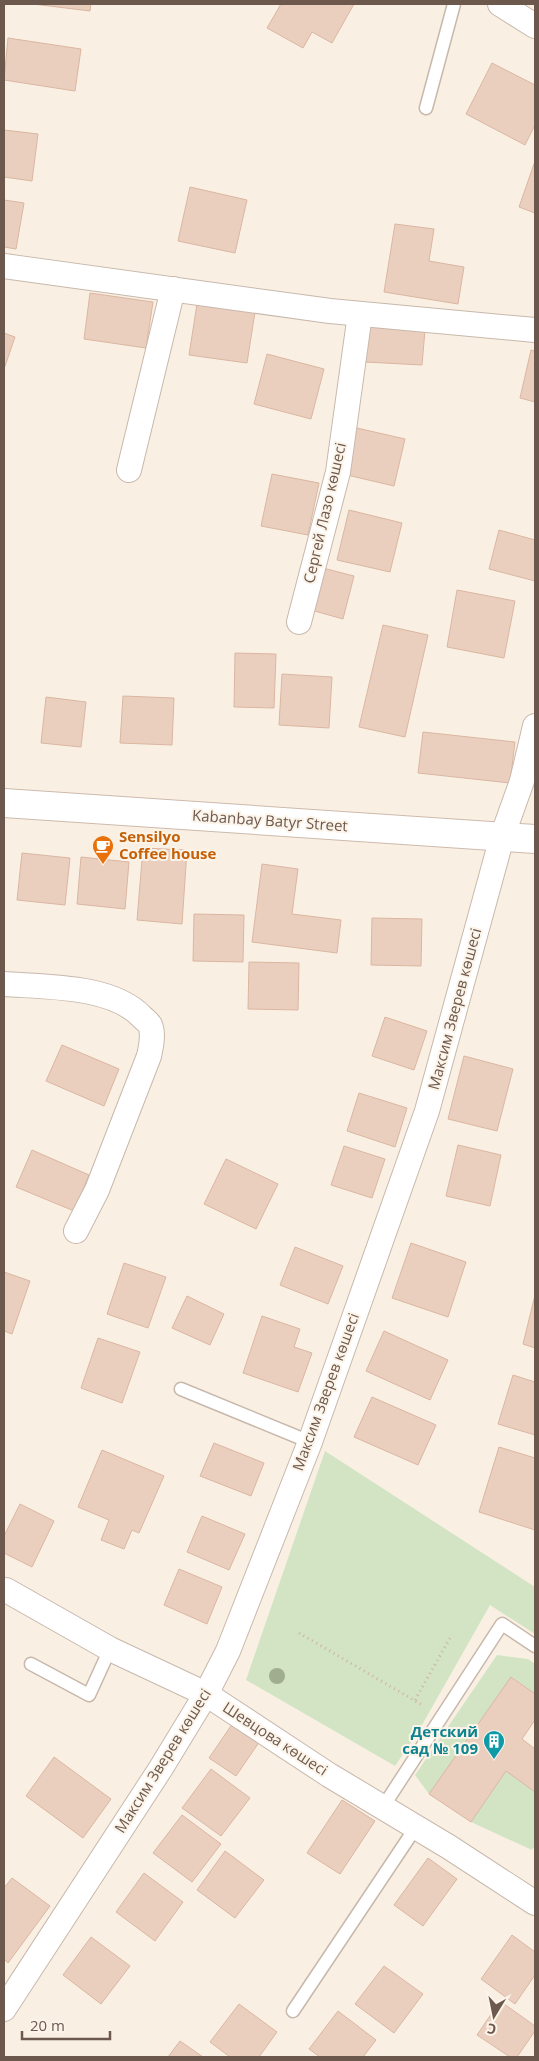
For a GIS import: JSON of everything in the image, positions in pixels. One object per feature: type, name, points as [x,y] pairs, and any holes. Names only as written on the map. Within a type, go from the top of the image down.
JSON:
[{"type":"street","points":[[500,4],[535,26]]},
{"type":"street","points":[[4,266],[360,314],[535,330]]},
{"type":"street","points":[[129,470],[173,289]]},
{"type":"street","name":"Сергей Лазо көшесі","points":[[299,622],[338,472],[360,314]]},
{"type":"street","name":"Максим Зверев көшесі","points":[[4,2009],[161,1768],[206,1694],[228,1651],[310,1442],[427,1111],[502,837],[522,781],[535,726]]},
{"type":"street","name":"Kabanbay Batyr Street","points":[[4,803],[535,839]]},
{"type":"street","points":[[4,984],[59,988],[96,994],[121,1001],[137,1011],[150,1026],[152,1041],[149,1056],[97,1190],[76,1231]]},
{"type":"street","name":"Шевцова көшесі","points":[[6,1590],[110,1649],[206,1694],[330,1775],[416,1827],[535,1904]]},
{"type":"lane","points":[[426,108],[454,4]]},
{"type":"lane","points":[[181,1390],[310,1442]]},
{"type":"lane","points":[[383,1807],[502,1624],[535,1646]]},
{"type":"lane","points":[[31,1664],[89,1695],[110,1649]]},
{"type":"lane","points":[[293,2011],[416,1827]]},
{"type":"path","points":[[299,1633],[442,1716]]},
{"type":"path","points":[[415,1700],[450,1638]]},
{"type":"green space","points":[[325,1451],[535,1587],[535,1634],[490,1605],[418,1732],[395,1766],[246,1680]]},
{"type":"green space","points":[[497,1655],[528,1659],[535,1664],[535,1694],[512,1677],[429,1794],[415,1775]]},
{"type":"green space","points":[[506,1771],[535,1792],[535,1845],[532,1850],[471,1822]]},
{"type":"building","points":[[33,4],[91,4],[90,11]]},
{"type":"building","points":[[281,4],[354,4],[332,43],[312,32],[303,48],[267,28]]},
{"type":"building","points":[[8,38],[81,49],[75,91],[4,80]]},
{"type":"building","points":[[492,63],[535,85],[535,125],[525,145],[466,114]]},
{"type":"building","points":[[4,130],[38,134],[32,181],[4,177]]},
{"type":"building","points":[[535,161],[535,213],[519,207]]},
{"type":"building","points":[[190,187],[247,200],[235,253],[178,241]]},
{"type":"building","points":[[4,200],[24,203],[16,249],[4,247]]},
{"type":"building","points":[[395,224],[434,229],[429,261],[464,267],[458,304],[384,292]]},
{"type":"building","points":[[90,293],[153,302],[146,348],[84,339]]},
{"type":"building","points":[[197,304],[255,312],[247,363],[189,355]]},
{"type":"building","points":[[367,327],[425,330],[422,365],[365,362]]},
{"type":"building","points":[[4,333],[15,337],[4,369]]},
{"type":"building","points":[[531,350],[535,351],[535,402],[520,398]]},
{"type":"building","points":[[267,354],[324,369],[311,419],[254,404]]},
{"type":"building","points":[[357,428],[405,439],[394,486],[347,475]]},
{"type":"building","points":[[272,474],[319,483],[308,535],[261,526]]},
{"type":"building","points":[[349,510],[402,523],[390,572],[337,560]]},
{"type":"building","points":[[499,530],[535,540],[535,581],[489,569]]},
{"type":"building","points":[[323,568],[354,576],[343,619],[311,610]]},
{"type":"building","points":[[457,590],[515,601],[504,658],[447,647]]},
{"type":"building","points":[[383,625],[428,635],[405,737],[359,727]]},
{"type":"building","points":[[235,653],[276,654],[274,708],[234,707]]},
{"type":"building","points":[[282,674],[332,677],[329,728],[279,725]]},
{"type":"building","points":[[123,696],[174,698],[172,745],[120,743]]},
{"type":"building","points":[[46,697],[86,702],[81,747],[41,743]]},
{"type":"building","points":[[423,732],[515,742],[510,783],[418,773]]},
{"type":"building","points":[[143,848],[187,850],[182,924],[137,920]]},
{"type":"building","points":[[22,853],[70,858],[65,905],[17,900]]},
{"type":"building","points":[[81,857],[129,862],[125,909],[77,904]]},
{"type":"building","points":[[262,864],[298,869],[292,914],[341,920],[337,953],[252,942]]},
{"type":"building","points":[[194,914],[244,915],[243,962],[193,961]]},
{"type":"building","points":[[372,918],[422,919],[421,966],[371,965]]},
{"type":"building","points":[[249,962],[299,963],[298,1010],[248,1009]]},
{"type":"building","points":[[385,1017],[427,1031],[414,1070],[372,1056]]},
{"type":"building","points":[[62,1045],[119,1069],[104,1106],[46,1081]]},
{"type":"building","points":[[464,1056],[513,1069],[497,1131],[448,1119]]},
{"type":"building","points":[[359,1093],[407,1108],[395,1147],[347,1131]]},
{"type":"building","points":[[458,1145],[501,1155],[490,1206],[446,1196]]},
{"type":"building","points":[[344,1146],[385,1159],[372,1198],[331,1185]]},
{"type":"building","points":[[32,1150],[89,1175],[74,1211],[16,1187]]},
{"type":"building","points":[[226,1159],[278,1184],[256,1229],[204,1204]]},
{"type":"building","points":[[411,1243],[466,1262],[448,1317],[392,1298]]},
{"type":"building","points":[[295,1247],[343,1266],[328,1304],[280,1285]]},
{"type":"building","points":[[124,1263],[166,1277],[148,1328],[107,1314]]},
{"type":"building","points":[[4,1272],[30,1281],[12,1334],[4,1331]]},
{"type":"building","points":[[535,1295],[535,1348],[523,1344]]},
{"type":"building","points":[[187,1296],[224,1314],[210,1345],[172,1328]]},
{"type":"building","points":[[262,1316],[300,1329],[294,1347],[312,1353],[298,1392],[243,1373]]},
{"type":"building","points":[[384,1331],[448,1360],[430,1400],[366,1371]]},
{"type":"building","points":[[98,1338],[140,1352],[122,1403],[81,1388]]},
{"type":"building","points":[[513,1375],[535,1382],[535,1435],[498,1424]]},
{"type":"building","points":[[372,1397],[436,1425],[418,1465],[354,1437]]},
{"type":"building","points":[[214,1443],[264,1463],[251,1496],[200,1476]]},
{"type":"building","points":[[499,1447],[535,1458],[535,1530],[479,1512]]},
{"type":"building","points":[[102,1450],[164,1476],[139,1533],[132,1530],[124,1549],[101,1540],[109,1520],[78,1507]]},
{"type":"building","points":[[20,1504],[54,1521],[32,1567],[4,1553],[4,1536]]},
{"type":"building","points":[[202,1516],[245,1534],[229,1570],[187,1552]]},
{"type":"building","points":[[179,1569],[222,1587],[207,1624],[164,1605]]},
{"type":"building","name":"Детский сад № 109","points":[[511,1677],[535,1694],[535,1720],[522,1739],[535,1749],[535,1792],[506,1771],[471,1822],[429,1794]]},
{"type":"building","points":[[235,1720],[262,1738],[236,1776],[209,1758]]},
{"type":"building","points":[[54,1757],[111,1799],[83,1838],[26,1796]]},
{"type":"building","points":[[211,1769],[250,1798],[221,1836],[182,1808]]},
{"type":"building","points":[[342,1800],[375,1821],[340,1874],[307,1853]]},
{"type":"building","points":[[182,1815],[221,1844],[192,1882],[153,1853]]},
{"type":"building","points":[[225,1851],[264,1880],[235,1918],[197,1890]]},
{"type":"building","points":[[428,1858],[457,1879],[423,1926],[394,1905]]},
{"type":"building","points":[[144,1873],[183,1902],[155,1941],[116,1912]]},
{"type":"building","points":[[12,1878],[50,1906],[8,1963],[4,1959],[4,1888]]},
{"type":"building","points":[[512,1935],[535,1952],[535,1975],[515,2004],[481,1979]]},
{"type":"building","points":[[91,1937],[130,1966],[101,2004],[63,1975]]},
{"type":"building","points":[[384,1966],[423,1994],[394,2033],[355,2004]]},
{"type":"building","points":[[500,2001],[535,2026],[535,2031],[517,2057],[510,2057],[477,2035]]},
{"type":"building","points":[[239,2004],[277,2032],[259,2057],[230,2057],[210,2042]]},
{"type":"building","points":[[338,2011],[376,2040],[363,2057],[320,2057],[309,2049]]},
{"type":"building","points":[[180,2041],[203,2057],[168,2057]]},
{"type":"place","name":"Sensilyo Coffee house","points":[[103,865]]},
{"type":"place","name":"Детский сад № 109","points":[[494,1760]]}]
